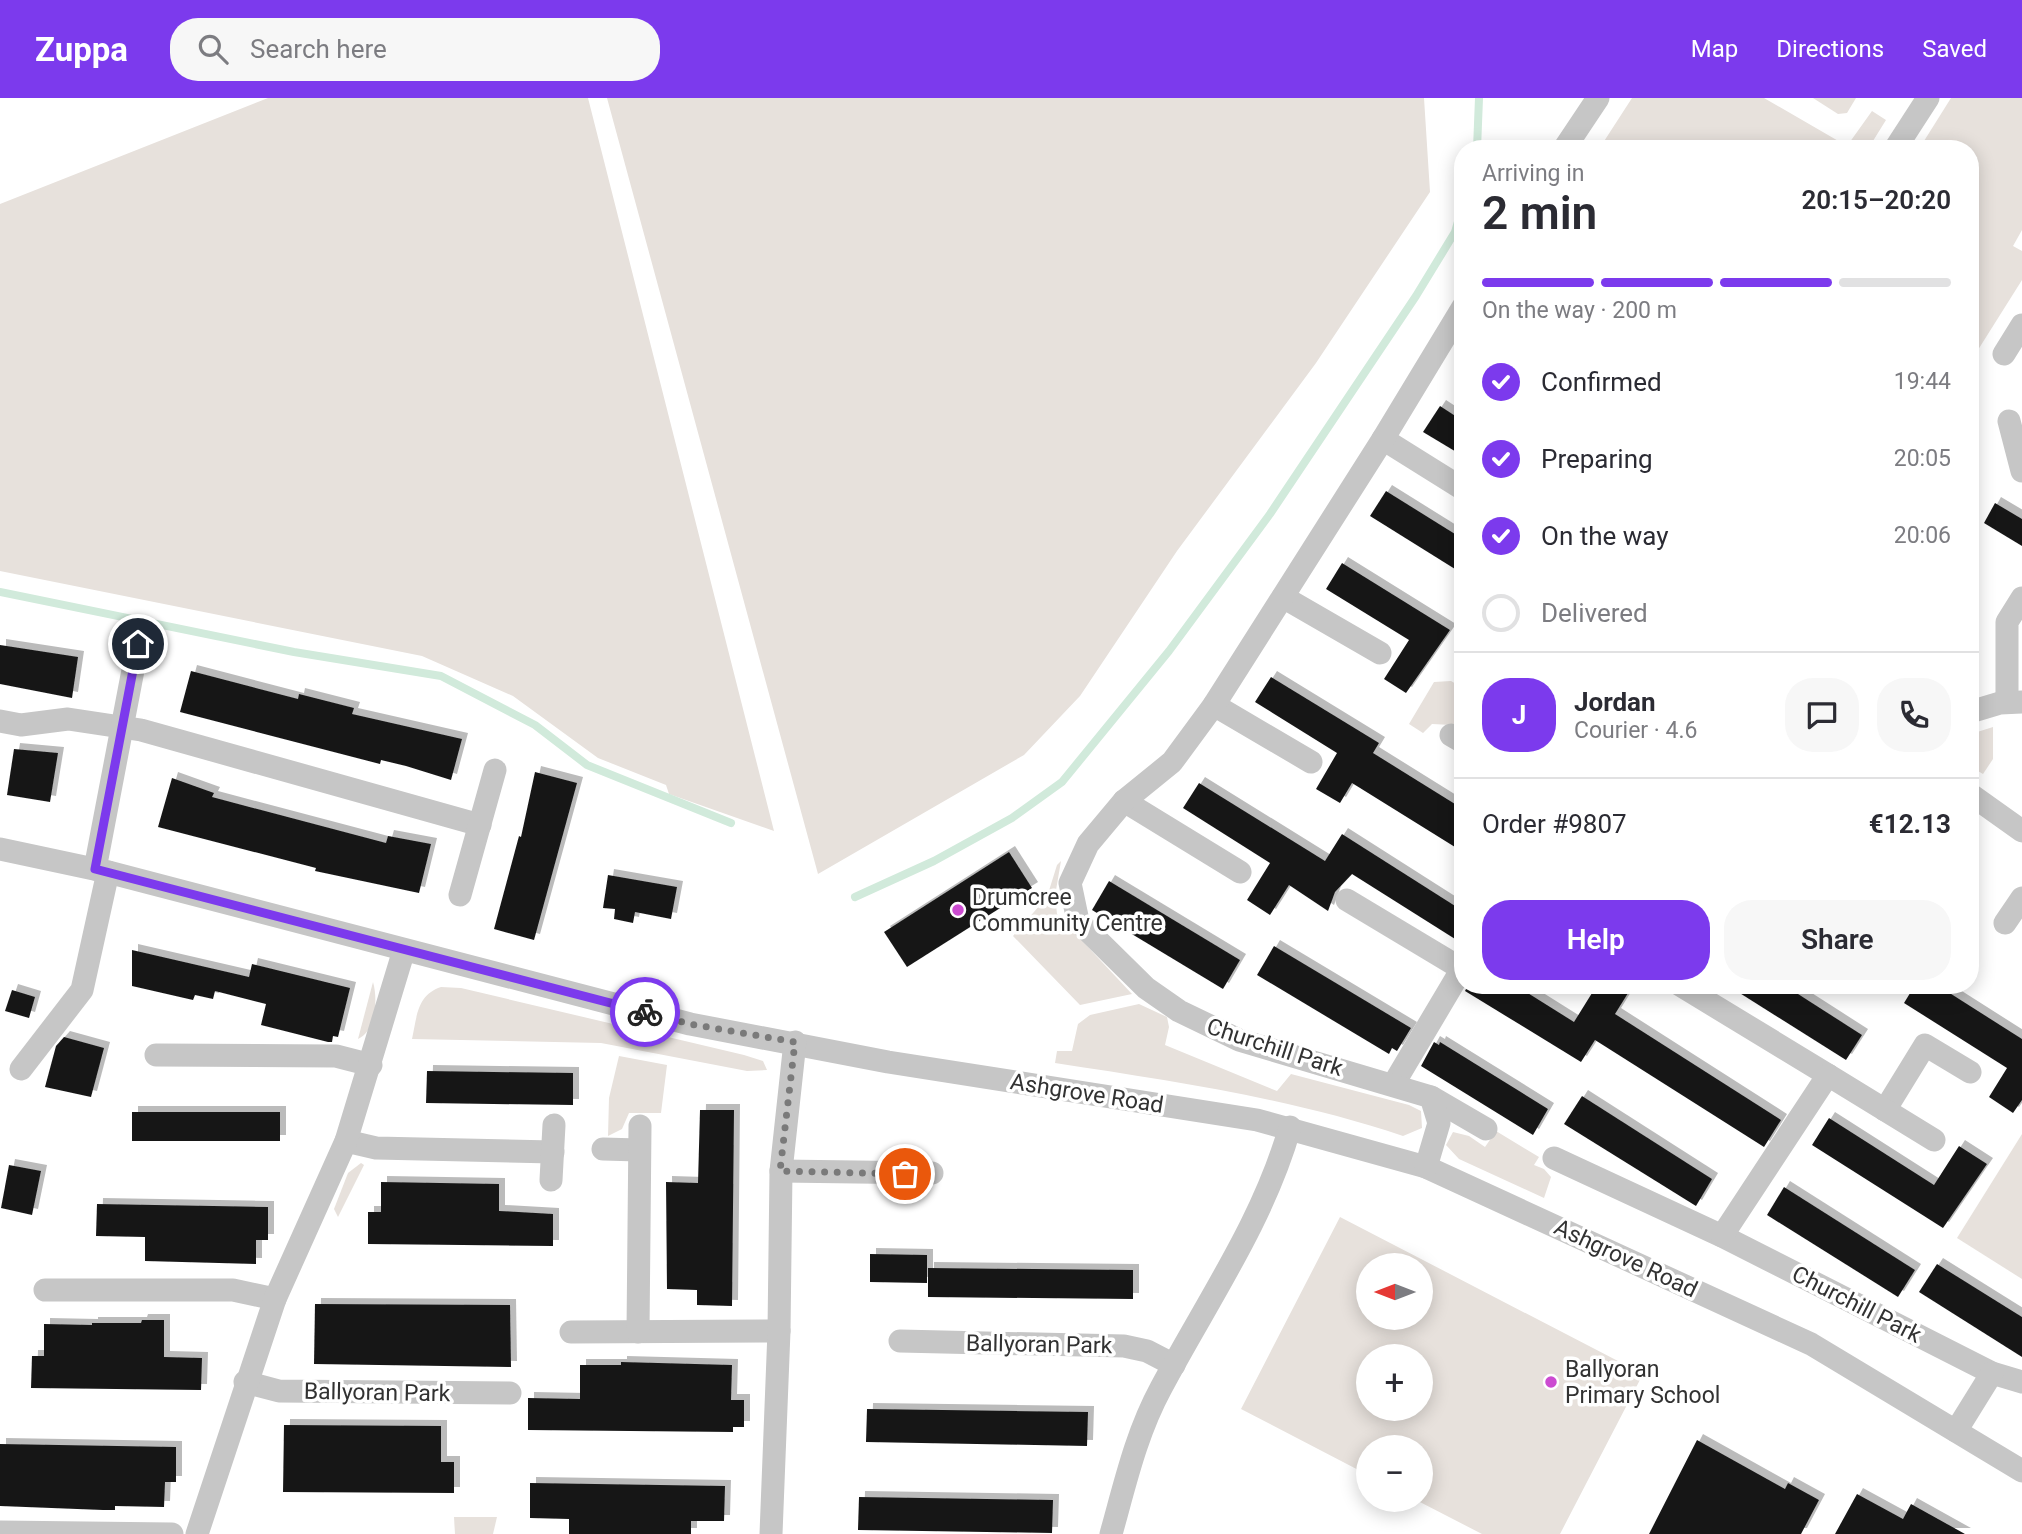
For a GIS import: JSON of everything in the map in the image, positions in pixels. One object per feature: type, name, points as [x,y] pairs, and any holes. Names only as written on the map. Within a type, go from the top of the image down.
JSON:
[{"type":"street","points":[[1570,140],[1598,98]]},
{"type":"street","points":[[1901,140],[1928,98]]},
{"type":"street","points":[[2004,354],[2022,325]]},
{"type":"street","name":"Churchill Park","points":[[1454,330],[1214,705],[1172,762],[1124,802],[1088,844],[1070,883],[1078,921],[1146,988],[1206,1026],[1239,1040],[1431,1097],[1486,1129]]},
{"type":"street","points":[[2008,421],[2022,471]]},
{"type":"street","points":[[1383,439],[1454,483]]},
{"type":"street","points":[[1283,597],[1380,653]]},
{"type":"street","points":[[1979,710],[2014,702],[2007,622],[2022,598]]},
{"type":"street","points":[[21,1069],[82,989],[102,871],[121,727],[138,644]]},
{"type":"street","points":[[1214,705],[1311,762]]},
{"type":"street","points":[[0,721],[21,725],[68,719],[154,733],[480,825]]},
{"type":"street","points":[[460,895],[495,769]]},
{"type":"street","points":[[1979,800],[2022,831]]},
{"type":"street","points":[[1124,802],[1240,872]]},
{"type":"street","name":"Ashgrove Road","points":[[0,849],[102,871],[690,1024],[795,1042],[888,1062],[1290,1127],[1426,1167],[1811,1343],[2022,1471]]},
{"type":"street","points":[[2006,923],[2022,898]]},
{"type":"street","points":[[1347,900],[1454,963]]},
{"type":"street","points":[[197,1534],[245,1382],[275,1299],[346,1140],[372,1065],[404,950]]},
{"type":"street","points":[[1393,1084],[1454,983]]},
{"type":"street","points":[[1695,994],[1934,1140]]},
{"type":"street","points":[[771,1534],[779,1331],[780,1171],[795,1042]]},
{"type":"street","points":[[1885,1110],[1926,1045],[1970,1072]]},
{"type":"street","points":[[156,1055],[336,1056],[372,1065]]},
{"type":"street","points":[[1723,1236],[1828,1075]]},
{"type":"street","points":[[1426,1167],[1439,1123],[1431,1097]]},
{"type":"street","points":[[551,1180],[554,1125]]},
{"type":"street","points":[[638,1332],[640,1126]]},
{"type":"street","points":[[1111,1534],[1136,1441],[1273,1181],[1290,1127]]},
{"type":"street","points":[[346,1140],[376,1148],[553,1152]]},
{"type":"street","points":[[603,1149],[639,1150]]},
{"type":"street","name":"Churchill Park","points":[[1554,1158],[1723,1236],[1992,1373],[2022,1382]]},
{"type":"street","points":[[780,1171],[932,1174]]},
{"type":"street","points":[[45,1290],[233,1290],[275,1299]]},
{"type":"street","points":[[571,1332],[779,1331]]},
{"type":"street","name":"Ballyoran Park","points":[[900,1341],[1124,1346],[1147,1351],[1174,1365]]},
{"type":"street","points":[[1956,1431],[1992,1373]]},
{"type":"street","name":"Ballyoran Park","points":[[245,1382],[279,1391],[510,1394]]},
{"type":"street","points":[[0,1532],[172,1534]]},
{"type":"shaded area","points":[[268,98],[588,98],[774,831],[669,794],[666,785],[598,758],[513,696],[422,656],[0,571],[0,204]]},
{"type":"shaded area","points":[[607,98],[1424,98],[1430,192],[1316,363],[1177,551],[1080,696],[1024,755],[818,874]]},
{"type":"shaded area","points":[[1632,98],[1764,98],[1837,140],[1605,140]]},
{"type":"shaded area","points":[[1813,98],[1856,98],[1847,113],[1838,114]]},
{"type":"shaded area","points":[[1951,98],[2022,98],[2022,230],[2013,246],[2022,251],[2022,280],[1979,348],[1979,140],[1925,140]]},
{"type":"shaded area","points":[[1872,111],[1886,120],[1874,140],[1851,140]]},
{"type":"shaded area","points":[[1434,682],[1454,683],[1454,726],[1432,724],[1423,733],[1409,724]]},
{"type":"shaded area","points":[[1993,727],[1993,759],[1983,774],[1979,772],[1979,731]]},
{"type":"shaded area","points":[[1061,861],[1055,896],[1057,914],[1132,994],[1080,1005],[1013,936],[1047,897],[1057,865]]},
{"type":"shaded area","points":[[373,982],[375,997],[372,1022],[369,1029],[358,1039]]},
{"type":"shaded area","points":[[441,987],[461,988],[744,1055],[763,1061],[767,1070],[747,1071],[601,1043],[412,1039],[419,1007],[427,995]]},
{"type":"shaded area","points":[[1139,1004],[1167,1017],[1169,1027],[1165,1045],[1277,1091],[1291,1074],[1409,1105],[1421,1111],[1422,1128],[1403,1136],[1274,1101],[1055,1063],[1057,1051],[1072,1051],[1078,1024],[1090,1015]]},
{"type":"shaded area","points":[[619,1056],[667,1065],[661,1113],[629,1113],[622,1129],[608,1136],[609,1098]]},
{"type":"shaded area","points":[[1496,1131],[1539,1157],[1534,1165],[1544,1169],[1551,1177],[1544,1198],[1459,1159],[1446,1145],[1453,1132],[1469,1136],[1485,1147]]},
{"type":"shaded area","points":[[2022,1134],[2022,1279],[1957,1238]]},
{"type":"shaded area","points":[[361,1163],[364,1165],[338,1217],[334,1209],[348,1173]]},
{"type":"shaded area","points":[[1340,1217],[1409,1253],[1356,1253],[1356,1330],[1433,1330],[1433,1265],[1643,1374],[1560,1534],[1482,1534],[1433,1509],[1433,1435],[1356,1435],[1356,1469],[1241,1409]]},
{"type":"shaded area","points":[[454,1517],[497,1517],[493,1534],[455,1534]]},
{"type":"building","points":[[1440,406],[1454,415],[1454,451],[1423,432]]},
{"type":"building","points":[[1386,491],[1454,533],[1454,568],[1370,516]]},
{"type":"building","points":[[1995,503],[2022,519],[2022,546],[1984,523]]},
{"type":"building","points":[[1342,563],[1450,630],[1406,693],[1384,679],[1409,640],[1326,589]]},
{"type":"building","points":[[0,645],[78,657],[72,698],[0,684]]},
{"type":"building","points":[[191,671],[298,699],[299,694],[354,708],[352,714],[462,739],[451,780],[406,766],[381,760],[380,764],[180,712]]},
{"type":"building","points":[[1271,677],[1379,743],[1373,753],[1454,803],[1454,846],[1352,783],[1340,803],[1316,789],[1337,753],[1255,702]]},
{"type":"building","points":[[14,749],[58,753],[50,802],[7,795]]},
{"type":"building","points":[[535,772],[577,783],[534,940],[494,929],[519,836],[521,837]]},
{"type":"building","points":[[172,778],[214,793],[212,797],[386,843],[388,836],[431,844],[419,893],[315,871],[316,868],[158,827]]},
{"type":"building","points":[[1199,783],[1325,861],[1342,834],[1454,905],[1454,938],[1352,874],[1335,892],[1328,911],[1289,885],[1270,915],[1247,900],[1270,863],[1183,808]]},
{"type":"building","name":"Drumcree Community Centre","points":[[1009,852],[1032,888],[907,967],[884,932]]},
{"type":"building","points":[[608,875],[677,887],[671,919],[635,912],[633,923],[614,919],[615,909],[603,908]]},
{"type":"building","points":[[1109,881],[1240,960],[1223,989],[1092,910]]},
{"type":"building","points":[[1274,946],[1411,1028],[1397,1051],[1392,1048],[1389,1054],[1257,975]]},
{"type":"building","points":[[132,950],[249,977],[252,964],[350,988],[338,1037],[333,1036],[332,1042],[328,1042],[261,1025],[266,1004],[215,991],[213,999],[195,995],[193,1000],[132,986]]},
{"type":"building","points":[[12,990],[35,997],[29,1018],[5,1011]]},
{"type":"building","points":[[1470,994],[1529,994],[1574,1022],[1591,994],[1627,994],[1615,1014],[1781,1120],[1764,1147],[1595,1040],[1581,1062]]},
{"type":"building","points":[[1741,994],[1798,994],[1862,1035],[1846,1060]]},
{"type":"building","points":[[1910,994],[1951,994],[2022,1039],[2022,1100],[2013,1113],[1989,1097],[2007,1068],[1904,1003]]},
{"type":"building","points":[[64,1037],[104,1048],[91,1097],[45,1087],[56,1046]]},
{"type":"building","points":[[1434,1042],[1439,1045],[1440,1042],[1548,1109],[1533,1135],[1421,1066]]},
{"type":"building","points":[[427,1071],[573,1073],[573,1105],[426,1103]]},
{"type":"building","points":[[1582,1096],[1712,1179],[1696,1206],[1564,1124]]},
{"type":"building","points":[[700,1110],[734,1110],[732,1306],[697,1305],[697,1290],[667,1289],[666,1182],[698,1183]]},
{"type":"building","points":[[132,1112],[280,1112],[280,1141],[132,1141]]},
{"type":"building","points":[[1829,1118],[1934,1185],[1959,1146],[1987,1164],[1943,1228],[1812,1145]]},
{"type":"building","points":[[9,1165],[41,1171],[32,1215],[1,1208]]},
{"type":"building","points":[[381,1182],[499,1184],[499,1211],[553,1214],[553,1246],[368,1244],[368,1212],[381,1212]]},
{"type":"building","points":[[1784,1187],[1915,1270],[1898,1297],[1767,1215]]},
{"type":"building","points":[[97,1204],[268,1207],[268,1240],[256,1240],[256,1264],[145,1261],[145,1237],[96,1236]]},
{"type":"building","points":[[870,1254],[927,1255],[927,1283],[870,1282]]},
{"type":"building","points":[[1937,1264],[2022,1317],[2022,1357],[1919,1292]]},
{"type":"building","points":[[928,1268],[1133,1270],[1133,1299],[928,1297]]},
{"type":"building","points":[[315,1304],[510,1305],[511,1367],[314,1364]]},
{"type":"building","points":[[142,1320],[164,1320],[164,1357],[202,1358],[201,1390],[31,1388],[32,1356],[44,1356],[44,1324],[141,1323]]},
{"type":"building","points":[[621,1362],[732,1365],[731,1400],[744,1400],[744,1427],[733,1427],[733,1432],[528,1430],[528,1398],[580,1399],[580,1365],[621,1365]]},
{"type":"building","points":[[867,1409],[1088,1412],[1087,1446],[866,1442]]},
{"type":"building","points":[[284,1425],[441,1426],[441,1462],[454,1462],[454,1493],[283,1492]]},
{"type":"building","points":[[1697,1440],[1785,1489],[1788,1483],[1819,1500],[1801,1534],[1649,1534]]},
{"type":"building","points":[[0,1444],[176,1447],[176,1482],[165,1482],[164,1507],[115,1506],[115,1510],[103,1510],[0,1506]]},
{"type":"building","points":[[530,1483],[725,1486],[724,1521],[691,1521],[691,1534],[569,1534],[569,1519],[530,1518]]},
{"type":"building","points":[[1857,1494],[1903,1519],[1911,1504],[1965,1534],[1835,1534]]},
{"type":"building","points":[[859,1497],[1053,1500],[1052,1533],[858,1530]]},
{"type":"waterway","points":[[1477,140],[1479,98]]},
{"type":"waterway","points":[[855,897],[934,861],[1012,818],[1062,782],[1169,651],[1270,514],[1416,296],[1454,234]]},
{"type":"waterway","points":[[0,592],[294,652],[441,676],[535,725],[587,765],[731,823]]},
{"type":"way so far","points":[[645,1012],[690,1024],[795,1042],[780,1171],[905,1174]]},
{"type":"place","name":"Drumcree Community Centre","points":[[958,910]]},
{"type":"place","name":"Ballyoran Primary School","points":[[1551,1382]]},
{"type":"route","points":[[138,644],[95,869],[645,1012]]}]
